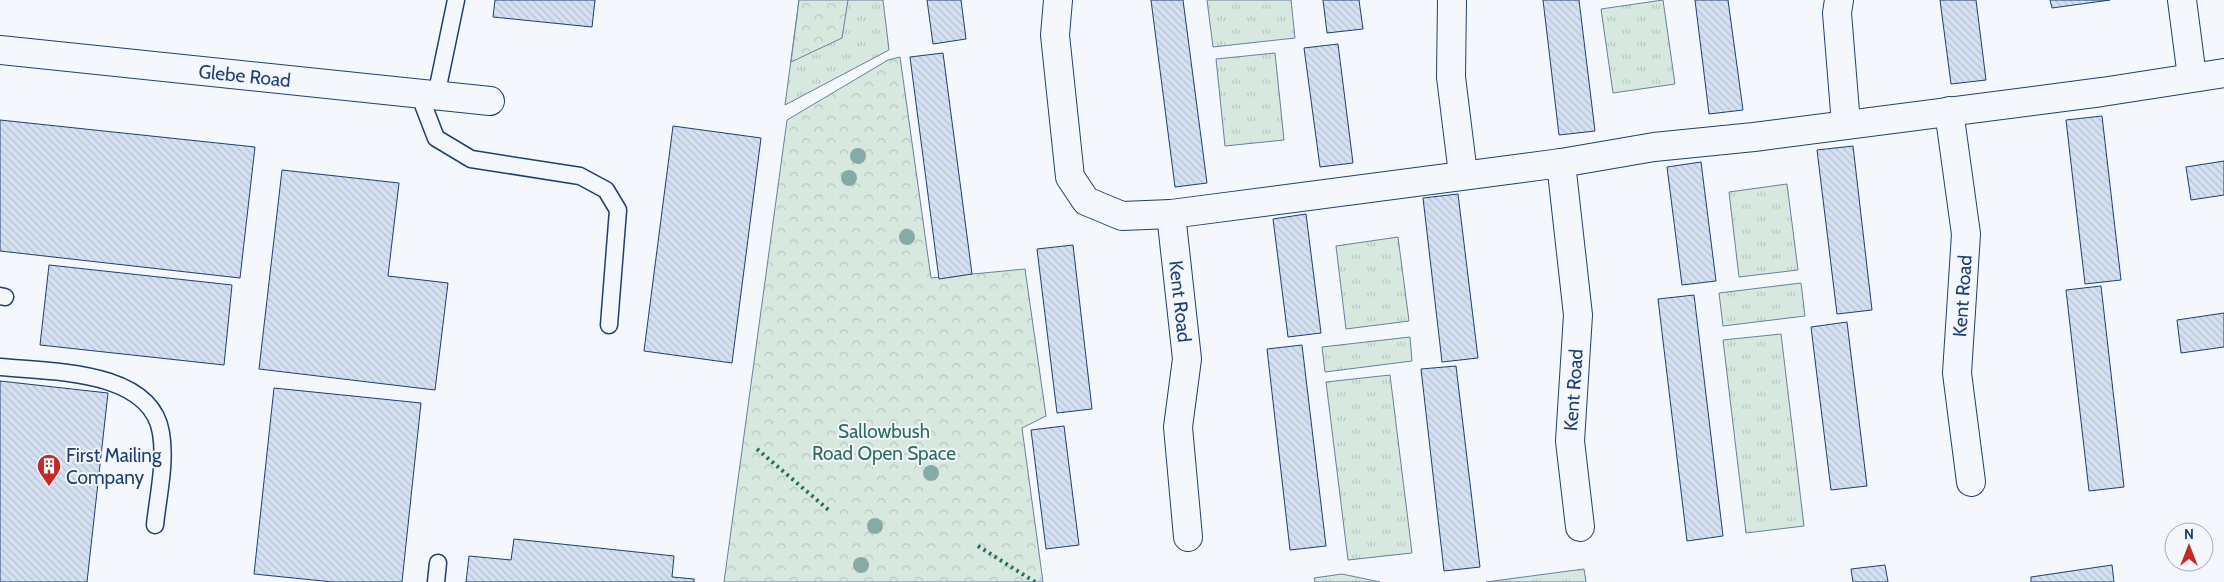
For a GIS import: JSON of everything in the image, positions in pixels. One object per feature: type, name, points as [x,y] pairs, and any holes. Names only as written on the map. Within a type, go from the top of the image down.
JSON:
[{"type":"street","points":[[1058,0],[1055,35],[1070,177],[1086,201],[1122,216],[1171,214],[1464,174],[1561,163],[1654,147],[2102,92],[2224,73]]},
{"type":"street","points":[[1452,0],[1451,77],[1464,174]]},
{"type":"street","points":[[1839,0],[1837,13],[1846,124]]},
{"type":"street","points":[[2182,0],[2192,77]]},
{"type":"street","name":"Glebe Road","points":[[0,50],[490,101]]},
{"type":"street","name":"Kent Road","points":[[1949,111],[1966,234],[1957,373],[1970,482]]},
{"type":"street","name":"Kent Road","points":[[1561,163],[1578,315],[1570,440],[1580,528]]},
{"type":"street","name":"Kent Road","points":[[1171,214],[1187,359],[1178,427],[1188,537]]},
{"type":"lane","points":[[456,0],[427,95],[436,138],[471,159],[580,176],[606,190],[618,210],[609,325]]},
{"type":"lane","points":[[0,367],[102,379],[115,382],[143,400],[157,418],[162,434],[162,470],[154,525]]},
{"type":"lane","points":[[436,582],[438,563]]},
{"type":"green space","points":[[799,0],[883,0],[889,50],[785,105]]},
{"type":"green space","points":[[799,0],[848,0],[842,38],[791,62]]},
{"type":"green space","points":[[1207,0],[1291,0],[1295,38],[1213,47]]},
{"type":"green space","points":[[1663,0],[1675,84],[1613,93],[1601,9]]},
{"type":"green space","points":[[1275,53],[1284,140],[1225,146],[1216,59]]},
{"type":"green space","name":"Sallowbush Road Open Space","points":[[900,57],[931,278],[1025,269],[1046,416],[1022,428],[1043,582],[724,582],[787,120],[888,60]]},
{"type":"green space","points":[[1787,184],[1798,270],[1739,277],[1729,192]]},
{"type":"green space","points":[[1398,237],[1409,321],[1346,329],[1336,246]]},
{"type":"green space","points":[[1801,283],[1805,316],[1723,326],[1719,293]]},
{"type":"green space","points":[[1781,334],[1804,526],[1746,533],[1723,340]]},
{"type":"green space","points":[[1410,337],[1412,361],[1325,372],[1322,347]]},
{"type":"green space","points":[[1390,375],[1412,553],[1348,560],[1326,382]]},
{"type":"green space","points":[[1584,569],[1586,582],[1486,582]]},
{"type":"green space","points":[[1342,574],[1380,582],[1315,582],[1314,578]]},
{"type":"building","points":[[495,0],[595,0],[592,27],[493,17]]},
{"type":"building","points":[[927,0],[961,0],[966,39],[933,44]]},
{"type":"building","points":[[1151,0],[1183,0],[1207,183],[1175,187]]},
{"type":"building","points":[[1323,0],[1359,0],[1363,29],[1327,33]]},
{"type":"building","points":[[1543,0],[1579,0],[1595,131],[1559,135]]},
{"type":"building","points":[[1695,0],[1728,0],[1743,110],[1709,114]]},
{"type":"building","points":[[1940,0],[1976,0],[1986,80],[1951,84]]},
{"type":"building","points":[[2050,0],[2110,0],[2052,8]]},
{"type":"building","points":[[1338,44],[1353,163],[1320,167],[1304,48]]},
{"type":"building","points":[[943,53],[972,274],[939,279],[910,57]]},
{"type":"building","points":[[2102,116],[2121,280],[2085,284],[2066,120]]},
{"type":"building","points":[[0,120],[255,147],[240,278],[0,251]]},
{"type":"building","points":[[673,126],[761,138],[732,363],[644,351]]},
{"type":"building","points":[[1853,146],[1872,310],[1837,314],[1817,150]]},
{"type":"building","points":[[2224,161],[2224,195],[2191,200],[2186,167]]},
{"type":"building","points":[[1701,162],[1716,281],[1682,285],[1667,167]]},
{"type":"building","points":[[282,170],[399,183],[388,276],[448,283],[435,390],[259,369]]},
{"type":"building","points":[[1458,194],[1478,358],[1442,362],[1423,198]]},
{"type":"building","points":[[1306,214],[1321,333],[1288,337],[1273,219]]},
{"type":"building","points":[[1073,245],[1092,409],[1057,413],[1037,249]]},
{"type":"building","points":[[49,265],[232,285],[224,365],[40,345]]},
{"type":"building","points":[[2101,286],[2124,487],[2089,491],[2066,290]]},
{"type":"building","points":[[1694,295],[1723,536],[1687,541],[1658,299]]},
{"type":"building","points":[[2224,313],[2224,347],[2181,353],[2177,320]]},
{"type":"building","points":[[1847,322],[1867,486],[1831,490],[1811,327]]},
{"type":"building","points":[[1302,345],[1326,546],[1290,550],[1267,349]]},
{"type":"building","points":[[1456,366],[1480,567],[1444,571],[1421,369]]},
{"type":"building","name":"First Mailing Company","points":[[0,381],[108,393],[87,582],[0,582]]},
{"type":"building","points":[[274,388],[421,403],[402,582],[333,582],[254,574]]},
{"type":"building","points":[[1064,426],[1079,545],[1046,549],[1031,430]]},
{"type":"building","points":[[514,539],[674,556],[672,577],[694,579],[694,582],[466,582],[469,556],[511,560]]},
{"type":"building","points":[[1885,565],[1888,582],[1853,582],[1851,569]]},
{"type":"building","points":[[2112,565],[2114,582],[2031,582],[2031,577]]},
{"type":"hedge","points":[[757,449],[831,512]]},
{"type":"hedge","points":[[978,546],[1035,582]]},
{"type":"place","name":"First Mailing Company","points":[[49,487]]}]
